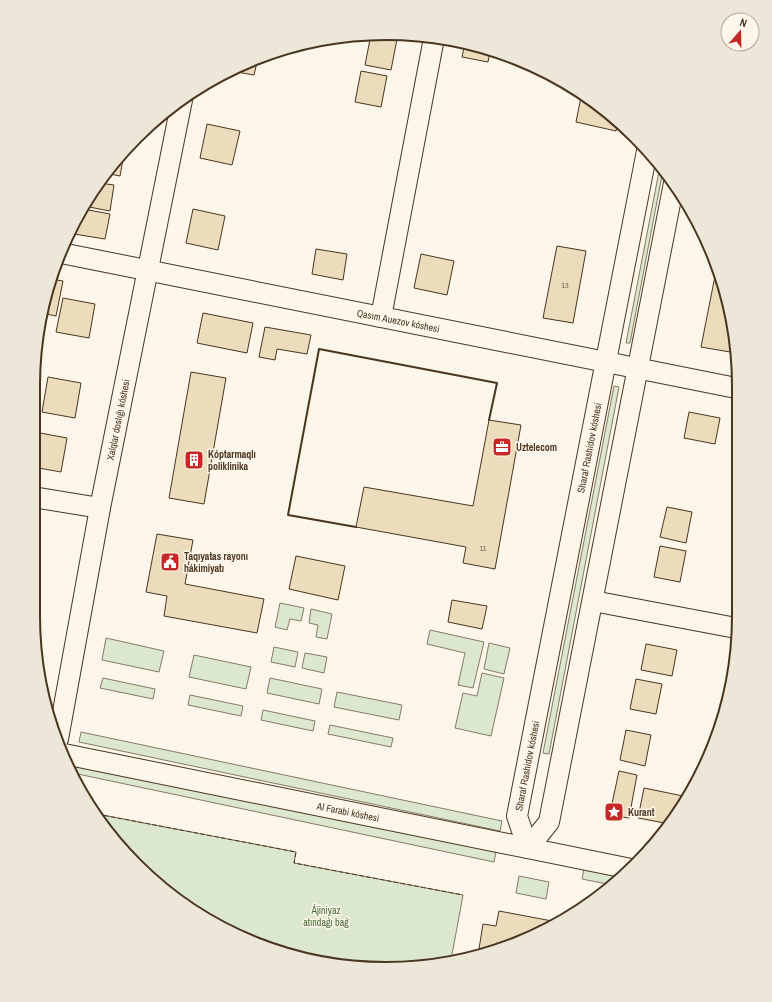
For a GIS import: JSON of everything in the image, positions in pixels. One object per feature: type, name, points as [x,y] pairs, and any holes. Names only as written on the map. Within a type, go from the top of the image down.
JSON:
[{"type":"street","points":[[381,317],[433,43]]},
{"type":"street","name":"Xalqlar doslıǵı kóshesi","points":[[59,731],[100,508],[149,271],[181,107]]},
{"type":"street","name":"Sharaf Rashidov kóshesi","points":[[528,848],[517,816],[646,157]]},
{"type":"street","points":[[528,848],[550,822],[672,192]]},
{"type":"street","name":"Qasım Auezov kóshesi","points":[[66,254],[732,387]]},
{"type":"street","points":[[40,498],[100,508]]},
{"type":"street","points":[[593,601],[732,627]]},
{"type":"street","name":"Al Farabi kóshesi","points":[[69,755],[622,869]]},
{"type":"green space","points":[[659,172],[662,176],[630,343],[626,343]]},
{"type":"green space","points":[[614,386],[619,387],[549,754],[543,753]]},
{"type":"green space","points":[[280,603],[304,608],[301,621],[290,619],[287,630],[275,627]]},
{"type":"green space","points":[[311,609],[332,614],[327,639],[316,637],[318,625],[309,623]]},
{"type":"green space","points":[[430,630],[484,642],[473,688],[458,685],[465,653],[427,644]]},
{"type":"green space","points":[[106,638],[164,651],[159,672],[102,660]]},
{"type":"green space","points":[[489,643],[510,648],[504,674],[484,669]]},
{"type":"green space","points":[[274,647],[298,652],[295,667],[271,662]]},
{"type":"green space","points":[[305,653],[327,657],[324,673],[302,668]]},
{"type":"green space","points":[[194,655],[251,667],[246,689],[189,677]]},
{"type":"green space","points":[[482,673],[504,678],[491,736],[455,728],[463,693],[477,696]]},
{"type":"green space","points":[[103,678],[155,689],[153,699],[100,688]]},
{"type":"green space","points":[[270,678],[322,689],[319,704],[267,693]]},
{"type":"green space","points":[[337,692],[402,705],[399,720],[334,707]]},
{"type":"green space","points":[[190,695],[243,706],[241,716],[188,705]]},
{"type":"green space","points":[[263,710],[315,721],[313,731],[261,720]]},
{"type":"green space","points":[[330,725],[393,738],[391,747],[328,734]]},
{"type":"green space","points":[[81,732],[502,821],[500,831],[79,742]]},
{"type":"green space","points":[[76,763],[496,852],[494,862],[79,774],[75,767]]},
{"type":"green space","name":"Ájiniyaz atındaǵı baǵ","points":[[103,815],[296,852],[294,863],[463,895],[452,955],[431,959],[386,962],[341,959],[318,955],[275,944],[254,936],[213,916],[194,904],[175,891],[141,861],[111,827]]},
{"type":"green space","points":[[584,869],[615,875],[605,884],[582,879]]},
{"type":"green space","points":[[519,876],[549,882],[546,899],[516,893]]},
{"type":"building","points":[[397,40],[391,70],[365,65],[370,41]]},
{"type":"building","points":[[464,49],[489,56],[488,62],[462,57]]},
{"type":"building","points":[[256,65],[254,75],[240,73]]},
{"type":"building","points":[[361,71],[387,76],[381,107],[355,102]]},
{"type":"building","points":[[580,100],[597,111],[617,128],[616,131],[576,122]]},
{"type":"building","points":[[207,124],[240,131],[232,165],[200,158]]},
{"type":"building","points":[[123,162],[120,176],[112,174]]},
{"type":"building","points":[[105,184],[114,185],[110,211],[90,207]]},
{"type":"building","points":[[193,209],[225,216],[218,250],[186,243]]},
{"type":"building","points":[[88,210],[110,214],[105,239],[75,234]]},
{"type":"building","points":[[557,246],[586,251],[573,323],[543,318]]},
{"type":"building","points":[[316,249],[347,254],[343,280],[312,274]]},
{"type":"building","points":[[421,254],[454,261],[447,295],[414,288]]},
{"type":"building","points":[[715,277],[725,318],[730,352],[701,347]]},
{"type":"building","points":[[57,280],[63,281],[56,316],[48,314]]},
{"type":"building","points":[[63,298],[95,304],[89,338],[56,332]]},
{"type":"building","points":[[203,313],[253,323],[247,353],[197,343]]},
{"type":"building","points":[[265,327],[311,335],[307,354],[277,349],[275,360],[259,357]]},
{"type":"building","name":"Kóptarmaqlı poliklinika","points":[[191,372],[226,378],[204,504],[169,498]]},
{"type":"building","points":[[48,377],[81,383],[75,418],[42,412]]},
{"type":"building","points":[[689,412],[720,418],[715,444],[684,438]]},
{"type":"building","points":[[489,420],[521,425],[495,569],[463,563],[466,547],[356,527],[364,487],[473,506]]},
{"type":"building","points":[[40,433],[67,438],[61,472],[40,468]]},
{"type":"building","points":[[667,507],[692,512],[686,543],[660,537]]},
{"type":"building","name":"Taqıyatas rayonı hákimiyatı","points":[[157,534],[193,540],[185,584],[264,599],[257,633],[164,616],[167,596],[146,592]]},
{"type":"building","points":[[660,546],[686,551],[680,582],[654,577]]},
{"type":"building","points":[[296,556],[345,566],[338,600],[289,589]]},
{"type":"building","points":[[452,600],[487,606],[482,629],[448,622]]},
{"type":"building","points":[[646,644],[677,650],[672,676],[641,670]]},
{"type":"building","points":[[636,679],[662,684],[656,714],[630,709]]},
{"type":"building","points":[[626,730],[651,735],[645,766],[620,760]]},
{"type":"building","points":[[619,771],[637,775],[629,818],[614,816],[610,813]]},
{"type":"building","points":[[644,788],[682,796],[664,823],[638,818]]},
{"type":"building","points":[[499,911],[550,921],[518,936],[479,949],[483,924],[496,926]]},
{"type":"fence","points":[[103,815],[296,852],[294,863],[463,895]]},
{"type":"wall","points":[[356,527],[288,515],[319,349],[497,383],[489,420]]},
{"type":"place","name":"Uztelecom","points":[[502,447]]},
{"type":"place","name":"Kóptarmaqlı poliklinika","points":[[194,460]]},
{"type":"place","name":"Taqıyatas rayonı hákimiyatı","points":[[170,562]]},
{"type":"place","name":"Kurant","points":[[614,812]]}]
